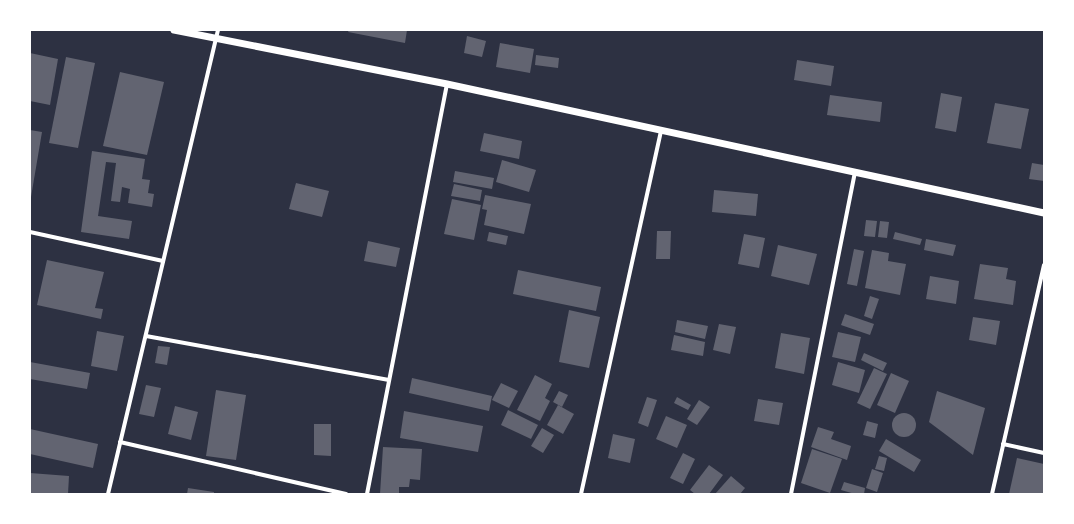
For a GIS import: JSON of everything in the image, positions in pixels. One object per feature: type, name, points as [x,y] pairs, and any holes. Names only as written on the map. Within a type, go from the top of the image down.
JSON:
[{"type":"street","points":[[174,30],[447,84],[1044,213]]},
{"type":"street","points":[[108,494],[218,30]]},
{"type":"street","points":[[367,494],[447,84]]},
{"type":"street","points":[[580,494],[661,131]]},
{"type":"street","points":[[790,494],[856,172]]},
{"type":"street","points":[[30,232],[163,261]]},
{"type":"street","points":[[992,494],[1044,264]]},
{"type":"street","points":[[146,336],[389,380]]},
{"type":"street","points":[[120,442],[346,494]]},
{"type":"street","points":[[1003,444],[1044,453]]},
{"type":"building","points":[[349,30],[407,30],[405,43],[348,32]]},
{"type":"building","points":[[467,36],[486,41],[482,57],[464,53]]},
{"type":"building","points":[[500,43],[534,49],[530,73],[496,67]]},
{"type":"building","points":[[30,53],[58,59],[50,105],[30,101]]},
{"type":"building","points":[[536,55],[559,58],[558,68],[535,65]]},
{"type":"building","points":[[66,57],[95,63],[78,148],[49,143]]},
{"type":"building","points":[[797,60],[834,66],[831,86],[794,80]]},
{"type":"building","points":[[120,72],[164,82],[147,155],[103,146]]},
{"type":"building","points":[[941,93],[962,97],[956,132],[935,128]]},
{"type":"building","points":[[830,95],[882,102],[880,122],[827,115]]},
{"type":"building","points":[[995,103],[1029,109],[1021,149],[987,143]]},
{"type":"building","points":[[30,130],[42,132],[31,197],[30,197]]},
{"type":"building","points":[[484,133],[522,141],[519,159],[480,151]]},
{"type":"building","points":[[92,151],[145,159],[142,179],[150,180],[148,193],[154,194],[152,207],[128,203],[130,189],[122,187],[120,202],[111,201],[116,163],[106,162],[98,216],[132,221],[129,239],[81,232]]},
{"type":"building","points":[[502,160],[536,170],[529,192],[496,182]]},
{"type":"building","points":[[1032,163],[1044,165],[1044,181],[1029,179]]},
{"type":"building","points":[[455,171],[494,178],[492,189],[453,182]]},
{"type":"building","points":[[296,183],[329,191],[322,217],[289,209]]},
{"type":"building","points":[[454,184],[482,190],[480,201],[451,196]]},
{"type":"building","points":[[714,190],[758,194],[756,216],[712,212]]},
{"type":"building","points":[[485,195],[531,204],[524,234],[484,225],[487,210],[482,209]]},
{"type":"building","points":[[452,199],[481,205],[474,240],[444,234]]},
{"type":"building","points":[[866,220],[877,221],[875,237],[864,236]]},
{"type":"building","points":[[880,221],[889,222],[887,238],[878,237]]},
{"type":"building","points":[[657,231],[671,231],[670,259],[656,259]]},
{"type":"building","points":[[489,232],[508,236],[506,245],[487,241]]},
{"type":"building","points":[[895,232],[922,239],[920,245],[893,239]]},
{"type":"building","points":[[744,234],[765,238],[759,268],[738,264]]},
{"type":"building","points":[[926,239],[956,245],[953,256],[924,250]]},
{"type":"building","points":[[368,241],[400,248],[396,267],[364,261]]},
{"type":"building","points":[[778,245],[817,254],[809,285],[771,276]]},
{"type":"building","points":[[854,249],[864,251],[857,286],[847,284]]},
{"type":"building","points":[[872,250],[889,253],[888,261],[906,264],[900,295],[865,288]]},
{"type":"building","points":[[47,260],[104,272],[95,308],[103,309],[101,319],[37,305]]},
{"type":"building","points":[[980,264],[1008,268],[1006,279],[1016,281],[1013,305],[974,299]]},
{"type":"building","points":[[518,270],[601,287],[596,311],[513,294]]},
{"type":"building","points":[[930,276],[959,281],[956,304],[926,299]]},
{"type":"building","points":[[870,296],[879,299],[872,319],[864,316]]},
{"type":"building","points":[[569,310],[600,317],[589,368],[559,362]]},
{"type":"building","points":[[845,314],[874,324],[870,335],[841,325]]},
{"type":"building","points":[[973,317],[1000,321],[996,345],[969,340]]},
{"type":"building","points":[[677,320],[708,326],[705,339],[675,332]]},
{"type":"building","points":[[719,324],[736,327],[730,354],[713,350]]},
{"type":"building","points":[[97,331],[124,336],[117,371],[91,366]]},
{"type":"building","points":[[838,332],[861,337],[855,362],[832,357]]},
{"type":"building","points":[[781,333],[810,338],[804,374],[775,368]]},
{"type":"building","points":[[674,335],[705,342],[703,356],[671,350]]},
{"type":"building","points":[[158,346],[170,347],[167,365],[155,363]]},
{"type":"building","points":[[864,353],[887,363],[883,371],[861,360]]},
{"type":"building","points":[[30,362],[90,373],[87,389],[30,379]]},
{"type":"building","points":[[838,362],[865,370],[859,393],[832,385]]},
{"type":"building","points":[[874,368],[887,374],[870,409],[857,403]]},
{"type":"building","points":[[891,373],[909,381],[895,413],[877,405]]},
{"type":"building","points":[[535,375],[552,384],[545,398],[550,401],[540,421],[517,410]]},
{"type":"building","points":[[412,378],[492,396],[489,411],[409,393]]},
{"type":"building","points":[[501,383],[518,391],[509,408],[492,400]]},
{"type":"building","points":[[146,385],[161,388],[154,417],[139,414]]},
{"type":"building","points":[[216,390],[246,395],[236,460],[206,456]]},
{"type":"building","points":[[559,391],[568,395],[562,407],[553,402]]},
{"type":"building","points":[[937,391],[985,408],[973,455],[929,422]]},
{"type":"building","points":[[647,397],[657,400],[648,427],[638,423]]},
{"type":"building","points":[[677,397],[691,405],[688,410],[674,403]]},
{"type":"building","points":[[758,399],[783,403],[779,425],[754,421]]},
{"type":"building","points":[[699,400],[710,407],[697,425],[687,419]]},
{"type":"building","points":[[558,405],[574,414],[563,434],[547,425]]},
{"type":"building","points":[[175,406],[198,412],[191,440],[168,434]]},
{"type":"building","points":[[508,410],[538,425],[531,439],[501,425]]},
{"type":"building","points":[[404,411],[483,426],[478,452],[400,438]]},
{"type":"building","points":[[904,413],[912,417],[916,425],[912,433],[904,437],[896,433],[892,425],[896,417]]},
{"type":"building","points":[[666,416],[687,425],[677,448],[656,439]]},
{"type":"building","points":[[867,421],[878,424],[875,438],[863,435]]},
{"type":"building","points":[[314,424],[331,424],[331,456],[314,455]]},
{"type":"building","points":[[818,427],[834,432],[831,439],[851,446],[847,460],[811,447]]},
{"type":"building","points":[[542,428],[554,435],[543,453],[531,446]]},
{"type":"building","points":[[30,429],[98,444],[93,468],[30,454]]},
{"type":"building","points":[[613,434],[635,439],[630,463],[608,458]]},
{"type":"building","points":[[886,439],[921,460],[914,472],[879,451]]},
{"type":"building","points":[[383,447],[422,449],[420,480],[410,479],[409,487],[399,487],[399,494],[380,494]]},
{"type":"building","points":[[812,449],[842,459],[830,493],[801,483]]},
{"type":"building","points":[[683,453],[695,459],[683,484],[670,478]]},
{"type":"building","points":[[879,456],[887,458],[884,471],[875,469]]},
{"type":"building","points":[[1017,458],[1044,464],[1044,494],[1009,494]]},
{"type":"building","points":[[709,465],[723,475],[709,494],[695,494],[690,490]]},
{"type":"building","points":[[872,469],[883,473],[877,492],[866,488]]},
{"type":"building","points":[[30,473],[69,476],[68,494],[30,494]]},
{"type":"building","points":[[731,476],[745,488],[740,494],[715,494]]},
{"type":"building","points":[[844,482],[865,488],[864,494],[855,494],[841,490]]},
{"type":"building","points":[[188,488],[214,492],[214,494],[187,494]]}]
